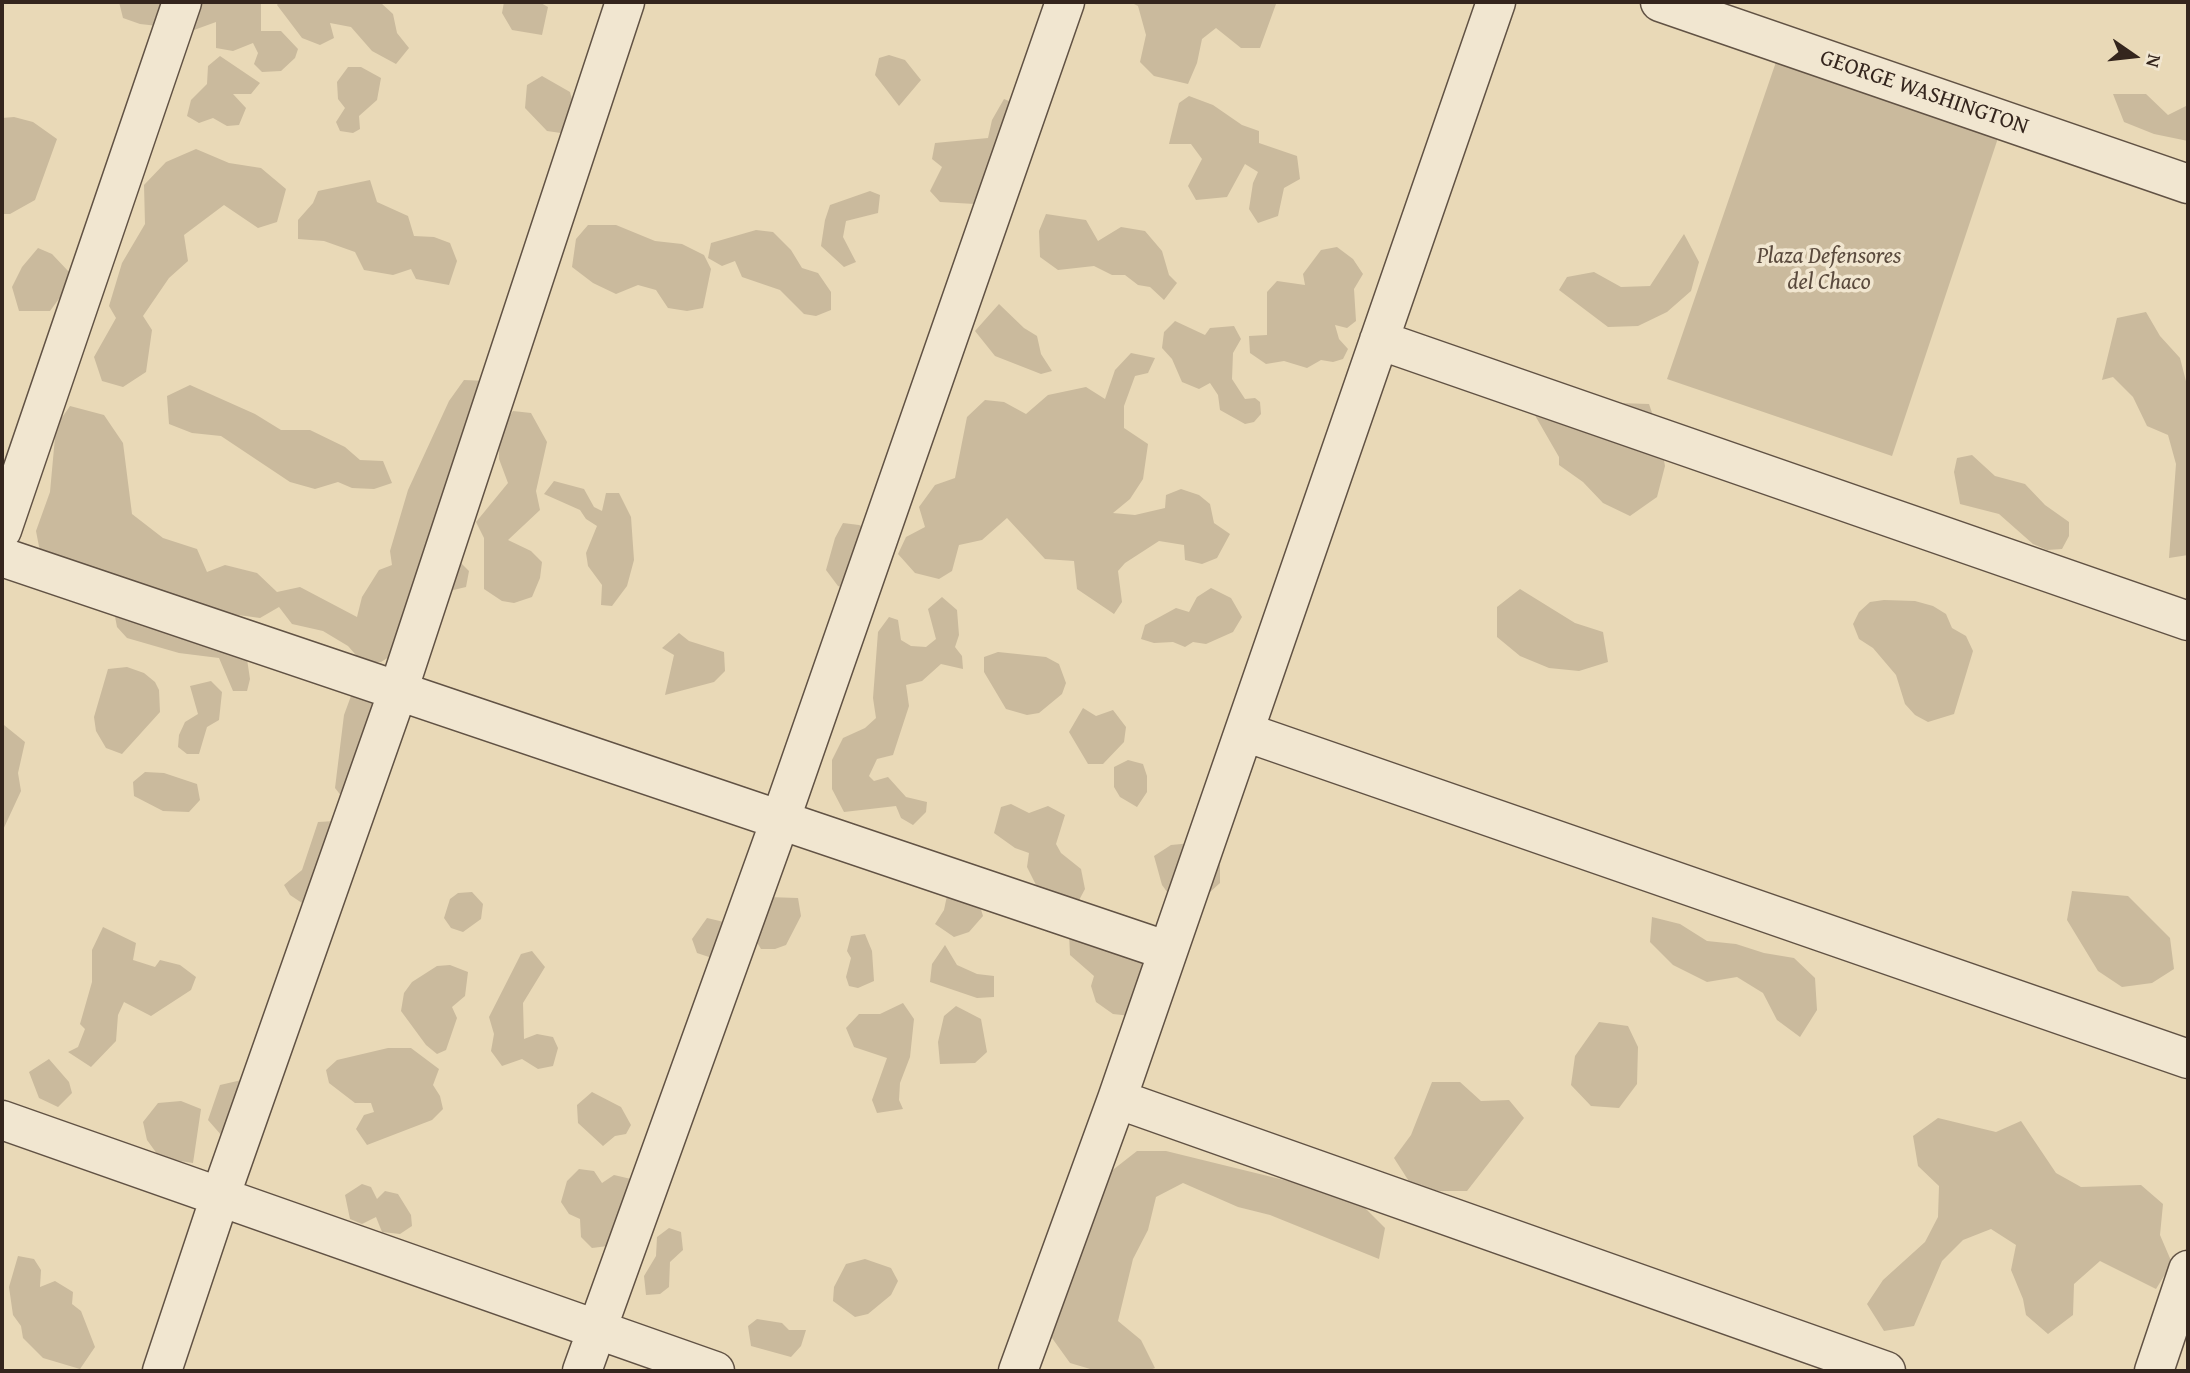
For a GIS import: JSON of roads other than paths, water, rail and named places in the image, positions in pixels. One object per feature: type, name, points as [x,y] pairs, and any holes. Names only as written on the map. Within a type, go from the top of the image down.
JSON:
[{"type":"street","points":[[2,530],[182,2]]},
{"type":"street","points":[[162,1371],[219,1197],[398,691],[625,2]]},
{"type":"street","points":[[582,1371],[781,818],[1065,2]]},
{"type":"street","points":[[1018,1371],[1117,1100],[1496,2]]},
{"type":"street","name":"GEORGE WASHINGTON","points":[[1660,2],[2188,184]]},
{"type":"street","points":[[1379,340],[2188,621]]},
{"type":"street","points":[[2,557],[781,818],[1168,951]]},
{"type":"street","points":[[1245,732],[2188,1059]]},
{"type":"street","points":[[1117,1100],[1886,1371]]},
{"type":"street","points":[[2,1121],[715,1371]]},
{"type":"street","points":[[2154,1371],[2188,1270]]},
{"type":"park label","name":"Plaza Defensores del Chaco","points":[[1829,270]]}]
